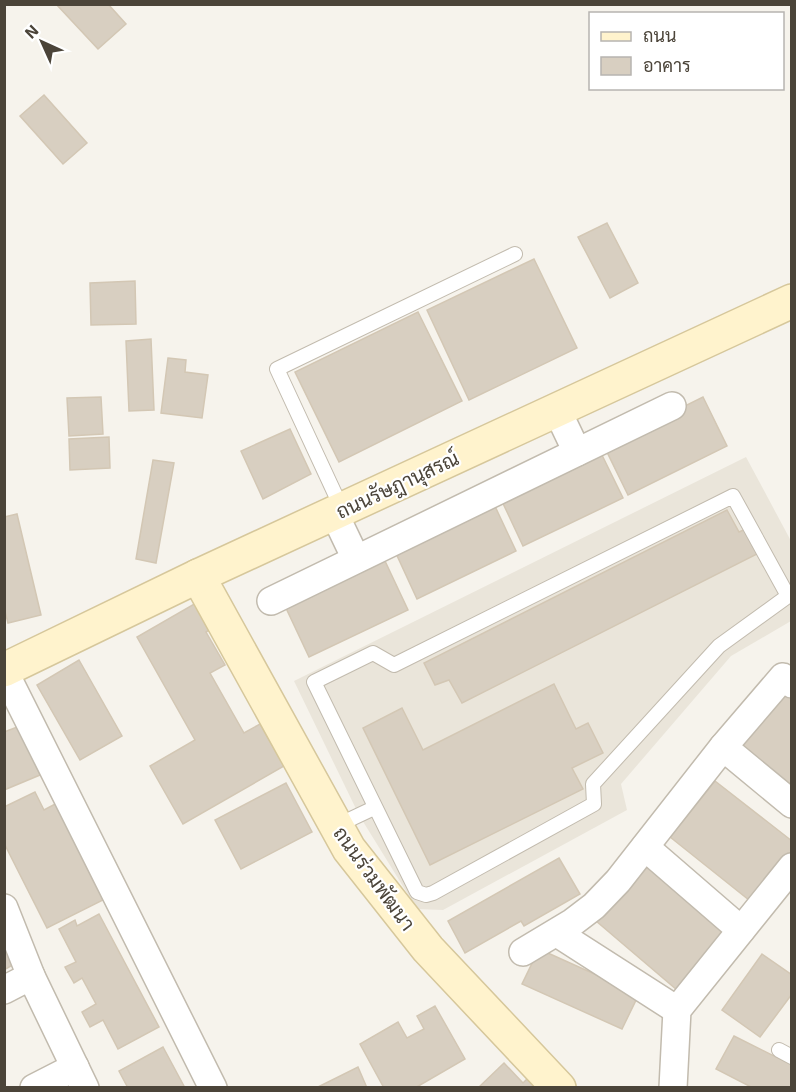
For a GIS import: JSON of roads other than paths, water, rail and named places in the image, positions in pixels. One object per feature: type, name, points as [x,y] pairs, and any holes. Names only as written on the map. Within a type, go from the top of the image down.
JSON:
[{"type":"street","name":"ถนนรัษฎานุสรณ์","points":[[4,671],[198,576],[792,301]]},
{"type":"street","points":[[271,601],[672,406]]},
{"type":"street","points":[[557,410],[577,452]]},
{"type":"street","points":[[338,511],[356,560]]},
{"type":"street","name":"ถนนร่วมพัฒนา","points":[[198,576],[349,849],[428,949],[559,1088]]},
{"type":"street","points":[[4,671],[213,1088]]},
{"type":"street","points":[[523,952],[556,933],[594,906],[783,677],[792,684]]},
{"type":"street","points":[[723,747],[792,804]]},
{"type":"street","points":[[645,847],[741,930]]},
{"type":"street","points":[[673,1088],[677,1010],[792,867]]},
{"type":"street","points":[[4,908],[31,976],[80,1077],[34,1088]]},
{"type":"street","points":[[556,933],[677,1010]]},
{"type":"street","points":[[4,990],[31,976]]},
{"type":"lane","points":[[338,511],[277,369],[515,254]]},
{"type":"lane","points":[[733,496],[788,596],[719,646],[593,784],[594,804],[426,895],[417,892],[374,808],[314,682],[373,653],[394,665],[733,496]]},
{"type":"lane","points":[[336,826],[374,808]]},
{"type":"lane","points":[[779,1050],[792,1057]]}]
